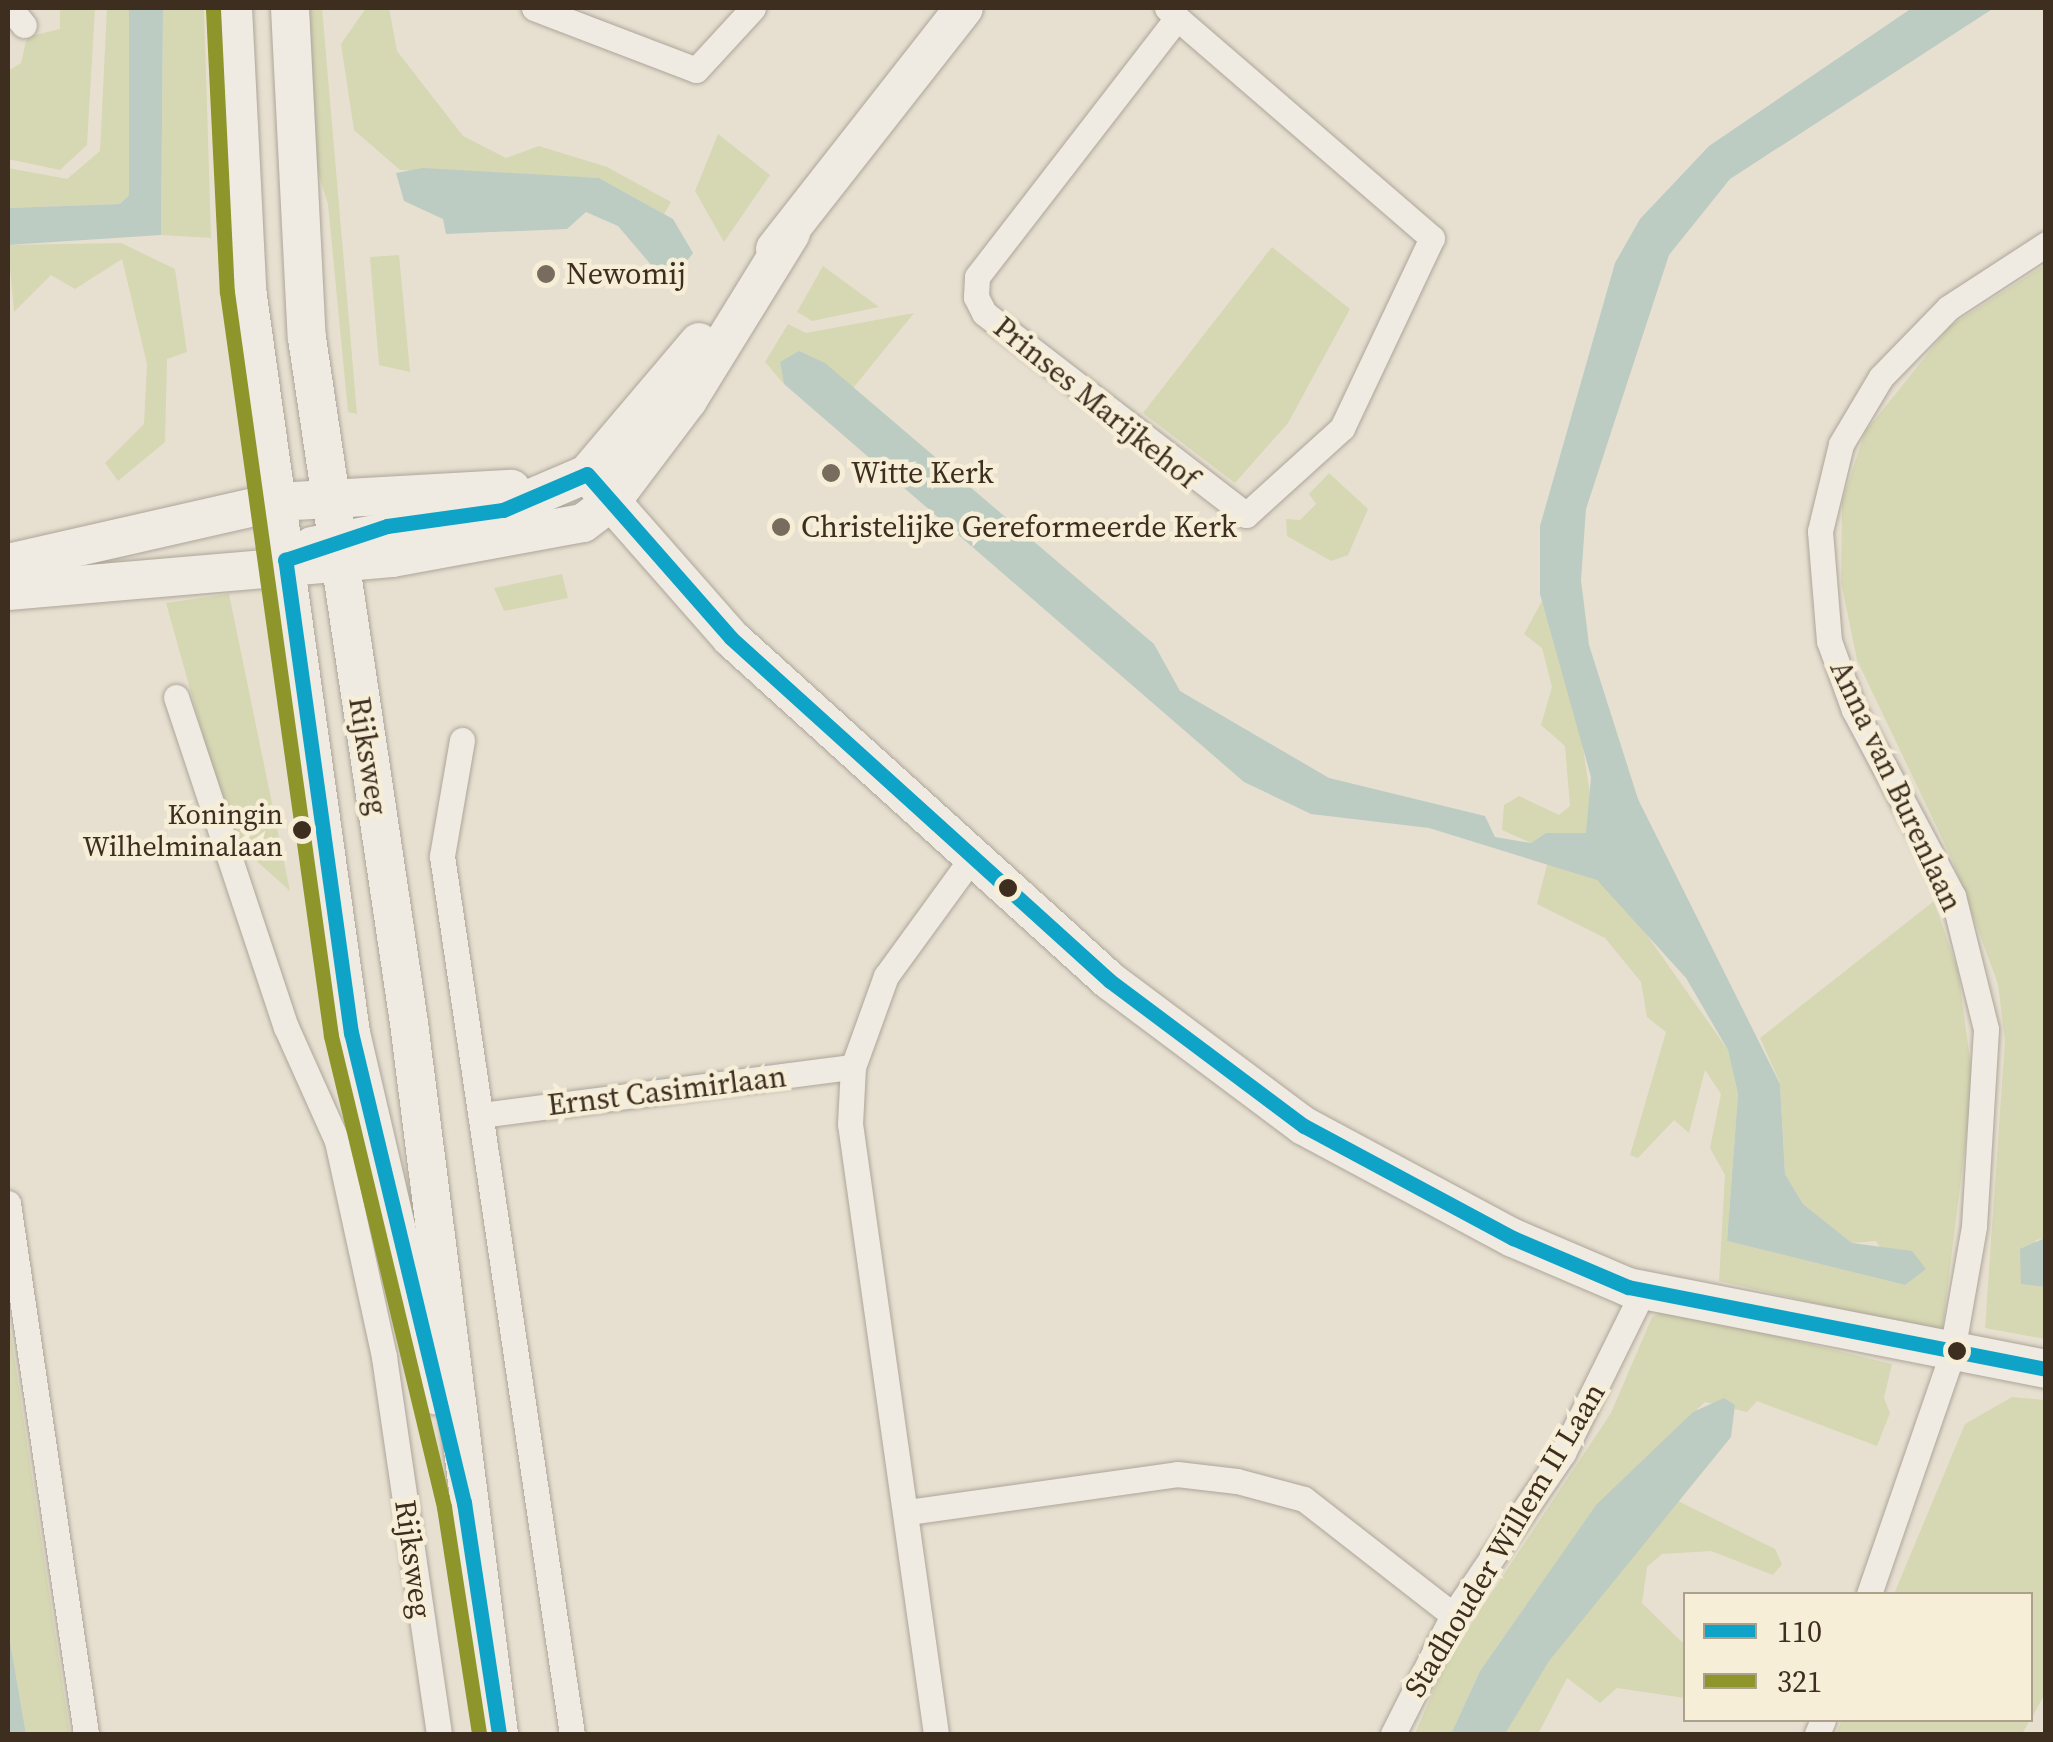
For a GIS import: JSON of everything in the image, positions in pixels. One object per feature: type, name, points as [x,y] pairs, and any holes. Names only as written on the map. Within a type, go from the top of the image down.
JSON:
[{"type":"main road","name":"Rijksweg","points":[[233,8],[236,173],[276,502],[351,1033],[464,1503]]},
{"type":"main road","name":"Rijksweg","points":[[290,8],[298,248],[328,495],[439,1248],[464,1503],[499,1734]]},
{"type":"main road","points":[[8,591],[285,560],[336,549],[547,534],[589,487],[964,8]]},
{"type":"main road","points":[[8,563],[276,502],[328,495],[589,487],[731,638],[1110,981],[1304,1126],[1513,1238],[1642,1291],[1951,1356],[2046,1369]]},
{"type":"street","points":[[534,8],[696,70],[752,8]]},
{"type":"street","name":"Prinses Marijkehof","points":[[1172,13],[1432,238],[1342,428],[1246,515],[984,313],[977,277],[1172,13]]},
{"type":"street","name":"Anna van Burenlaan","points":[[1870,1592],[1951,1356],[1974,1226],[1986,1029],[1952,896],[1854,710],[1829,641],[1820,531],[1841,444],[1881,377],[1948,308],[2046,244]]},
{"type":"street","name":"Rijksweg","points":[[176,696],[286,1028],[337,1142],[384,1357],[440,1734]]},
{"type":"street","points":[[462,740],[442,856],[572,1734]]},
{"type":"street","points":[[936,1734],[908,1512],[850,1124],[853,1067],[886,976],[974,855]]},
{"type":"street","name":"Ernst Casimirlaan","points":[[482,1115],[853,1067]]},
{"type":"street","points":[[8,1203],[86,1734]]},
{"type":"street","name":"Stadhouder Willem II Laan","points":[[1393,1734],[1453,1615],[1563,1453],[1642,1291]]},
{"type":"street","points":[[908,1512],[1177,1474],[1237,1481],[1304,1499],[1453,1615]]},
{"type":"green space","points":[[60,8],[95,8],[87,145],[60,170],[8,159],[8,71],[21,63],[27,37],[60,29]]},
{"type":"green space","points":[[107,8],[129,8],[129,195],[120,204],[8,208],[8,168],[67,179],[100,151]]},
{"type":"green space","points":[[163,8],[204,8],[211,238],[161,235]]},
{"type":"green space","points":[[304,8],[322,8],[357,414],[348,412],[328,204],[311,150]]},
{"type":"green space","points":[[366,8],[389,8],[397,51],[463,136],[506,158],[539,146],[607,167],[671,202],[664,214],[599,178],[400,170],[354,130],[341,44]]},
{"type":"green space","points":[[718,134],[770,175],[724,242],[695,191]]},
{"type":"green space","points":[[121,243],[175,269],[187,352],[167,359],[165,442],[118,481],[105,463],[144,424],[147,364],[122,259],[75,289],[51,275],[14,312],[8,245]]},
{"type":"green space","points":[[1272,247],[1350,309],[1288,423],[1235,483],[1143,413]]},
{"type":"green space","points":[[399,255],[410,372],[379,365],[370,257]]},
{"type":"green space","points":[[2045,265],[2046,1238],[2036,1240],[2021,1284],[2045,1287],[2045,1339],[1985,1328],[2005,1041],[1998,984],[1952,859],[1857,660],[1841,582],[1842,502],[1865,432],[1950,326]]},
{"type":"green space","points":[[823,266],[879,307],[812,321],[797,312]]},
{"type":"green space","points":[[914,313],[850,392],[825,363],[780,362],[784,384],[765,362],[788,324],[806,333]]},
{"type":"green space","points":[[1329,473],[1368,509],[1348,555],[1331,561],[1287,536],[1286,519],[1300,520],[1316,504],[1309,494]]},
{"type":"green space","points":[[562,574],[568,598],[504,611],[494,588]]},
{"type":"green space","points":[[229,594],[290,891],[232,839],[166,603]]},
{"type":"green space","points":[[1542,601],[1580,729],[1594,819],[1586,833],[1546,833],[1531,843],[1502,830],[1504,805],[1519,796],[1559,815],[1570,806],[1565,746],[1541,725],[1552,687],[1542,648],[1524,634]]},
{"type":"green space","points":[[1548,861],[1597,880],[1625,904],[1728,1050],[1738,1094],[1727,1241],[1905,1285],[1876,1241],[1852,1243],[1803,1204],[1785,1174],[1780,1083],[1760,1038],[1934,901],[1958,971],[1973,1082],[1942,1332],[1719,1281],[1725,1175],[1710,1148],[1721,1094],[1705,1070],[1689,1133],[1674,1120],[1638,1158],[1630,1155],[1666,1032],[1647,1017],[1641,982],[1605,938],[1537,904]]},
{"type":"green space","points":[[1668,1310],[1892,1364],[1884,1398],[1890,1413],[1877,1446],[1757,1401],[1747,1412],[1705,1402],[1596,1506],[1480,1671],[1451,1734],[1415,1734],[1445,1663],[1611,1413],[1652,1317]]},
{"type":"green space","points":[[8,1314],[70,1734],[26,1734],[8,1630]]},
{"type":"green space","points":[[2012,1397],[2045,1400],[2046,1692],[2033,1715],[2033,1592],[1895,1592],[1965,1424]]},
{"type":"green space","points":[[1672,1498],[1775,1549],[1782,1564],[1773,1575],[1711,1551],[1662,1554],[1647,1567],[1642,1603],[1683,1643],[1683,1698],[1617,1688],[1600,1703],[1567,1678],[1538,1734],[1505,1734],[1542,1670]]},
{"type":"green space","points":[[1841,1722],[2029,1722],[2022,1734],[1836,1734]]},
{"type":"shaded area","points":[[129,8],[163,8],[161,235],[8,245],[8,208],[120,204],[129,195]]},
{"type":"shaded area","points":[[1912,8],[1994,8],[1730,179],[1669,255],[1586,509],[1581,580],[1589,645],[1638,799],[1780,1084],[1785,1174],[1803,1204],[1852,1243],[1912,1251],[1926,1269],[1905,1285],[1727,1241],[1738,1094],[1728,1050],[1686,978],[1597,880],[1429,828],[1311,814],[1244,782],[784,384],[780,362],[799,351],[825,363],[1154,644],[1180,691],[1329,778],[1485,816],[1495,837],[1531,843],[1546,833],[1586,833],[1591,777],[1540,594],[1540,526],[1615,263],[1640,219],[1709,146]]},
{"type":"shaded area","points":[[423,168],[599,178],[673,219],[693,253],[678,273],[658,273],[618,226],[586,212],[567,229],[446,234],[443,219],[404,201],[396,173]]},
{"type":"shaded area","points":[[2045,1238],[2045,1287],[2021,1284],[2020,1249]]},
{"type":"shaded area","points":[[1724,1398],[1735,1405],[1731,1437],[1549,1661],[1505,1734],[1451,1734],[1480,1671],[1596,1505],[1693,1412]]},
{"type":"shaded area","points":[[8,1630],[26,1734],[8,1734]]},
{"type":"transit line","name":"321","points":[[213,9],[227,292],[331,1036],[444,1507],[479,1734]]},
{"type":"transit line","name":"110","points":[[499,1734],[464,1503],[351,1033],[285,560],[387,526],[503,510],[587,474],[731,638],[1110,981],[1304,1126],[1513,1238],[1628,1287],[2046,1369]]},
{"type":"place","name":"Newomij","points":[[546,274]]},
{"type":"place","name":"Witte Kerk","points":[[831,473]]},
{"type":"place","name":"Christelijke Gereformeerde Kerk","points":[[781,527]]},
{"type":"place","name":"Koningin Wilhelminalaan","points":[[302,830]]}]
